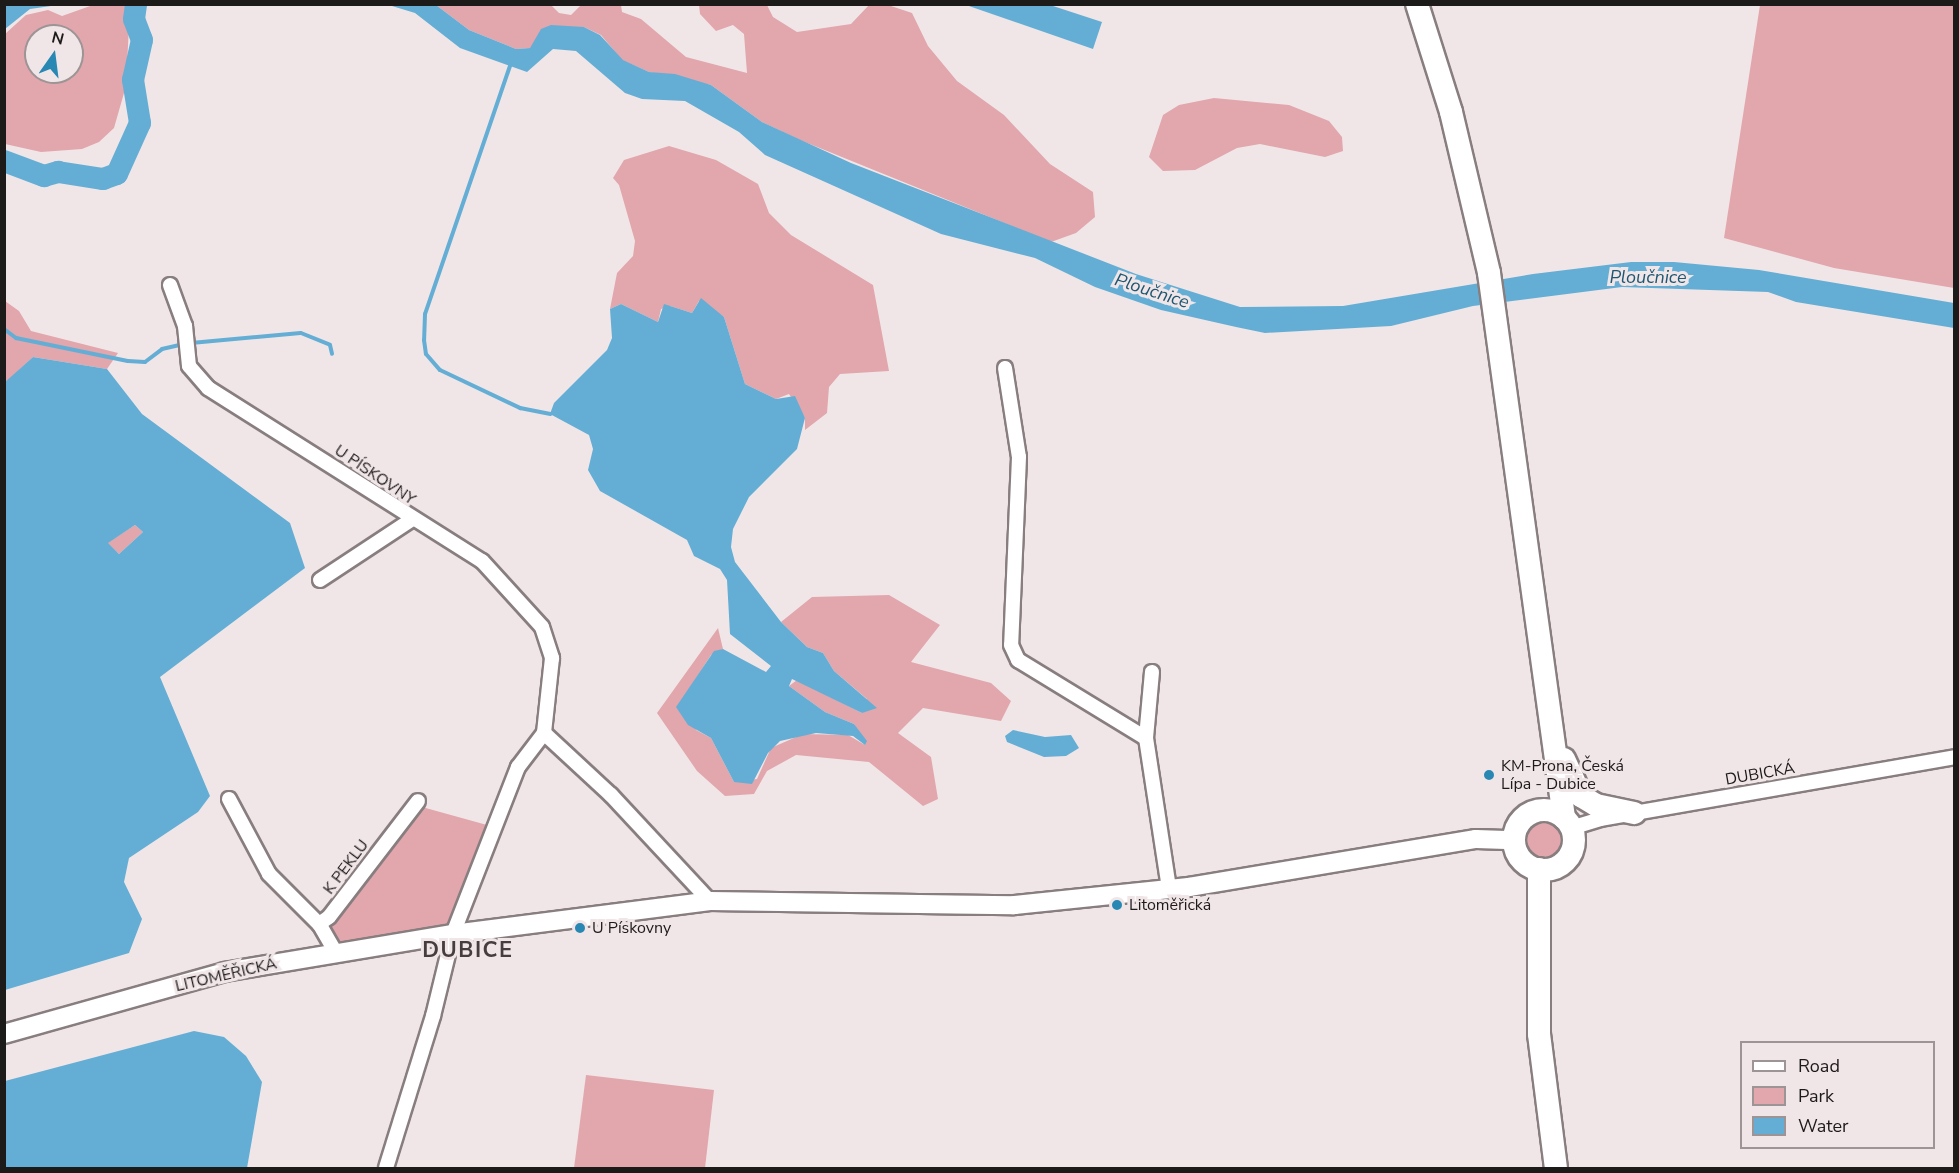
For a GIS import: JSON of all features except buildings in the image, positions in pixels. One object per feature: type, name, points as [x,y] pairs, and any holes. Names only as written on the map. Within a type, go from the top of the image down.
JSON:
[{"type":"main road","points":[[1419,12],[1466,166],[1489,273],[1544,685],[1568,823],[1574,840],[1567,858],[1558,866],[1539,869],[1521,859],[1514,840],[1520,822],[1535,811],[1544,789],[1544,685]]},
{"type":"main road","points":[[1544,685],[1576,791],[1596,806],[1634,813]]},
{"type":"main road","points":[[1535,811],[1554,812],[1568,823]]},
{"type":"main road","points":[[1539,869],[1539,1034],[1547,1122],[1556,1168]]},
{"type":"street","name":"U PÍSKOVNY","points":[[170,285],[185,326],[189,366],[208,388],[411,520],[482,561],[542,627],[552,658],[544,733]]},
{"type":"street","points":[[1005,368],[1019,458],[1011,645],[1018,660],[1146,738]]},
{"type":"street","points":[[320,580],[411,520]]},
{"type":"street","points":[[1152,672],[1146,738],[1169,889]]},
{"type":"street","points":[[386,1168],[433,1016],[453,934],[518,767],[544,733],[611,795],[710,901]]},
{"type":"street","name":"DUBICKÁ","points":[[1568,823],[1954,757]]},
{"type":"street","points":[[229,799],[269,874],[319,924],[336,953]]},
{"type":"street","name":"K PEKLU","points":[[319,924],[329,916],[418,801]]},
{"type":"street","name":"LITOMĚŘICKÁ","points":[[4,1034],[225,972],[453,934],[710,901],[1014,905],[1169,889],[1476,839],[1514,840]]},
{"type":"green space","points":[[93,5],[130,5],[126,86],[114,128],[99,142],[82,149],[41,152],[5,144],[5,34],[26,15],[48,10],[62,16]]},
{"type":"green space","points":[[436,5],[551,5],[559,13],[571,15],[581,5],[621,5],[622,12],[641,19],[686,57],[747,73],[744,34],[733,25],[716,31],[700,14],[699,5],[767,5],[773,17],[797,32],[851,24],[869,5],[888,5],[912,13],[928,46],[957,81],[1004,115],[1050,164],[1093,192],[1095,217],[1076,233],[1051,242],[800,140],[762,122],[711,85],[649,72],[622,60],[601,35],[584,27],[563,29],[530,48],[516,49],[469,30]]},
{"type":"green space","points":[[1760,5],[1954,5],[1954,288],[1834,268],[1724,238]]},
{"type":"green space","points":[[1214,98],[1289,105],[1329,121],[1342,137],[1343,151],[1325,157],[1260,144],[1237,148],[1195,170],[1163,171],[1149,157],[1163,115],[1179,105]]},
{"type":"green space","points":[[669,146],[716,160],[758,184],[769,213],[791,235],[873,285],[889,371],[840,374],[829,387],[827,413],[805,430],[805,418],[789,394],[776,399],[745,384],[724,317],[699,301],[692,313],[670,306],[661,309],[658,322],[621,304],[610,309],[617,273],[633,256],[635,241],[619,185],[613,178],[624,160]]},
{"type":"green space","points":[[5,301],[19,311],[31,331],[118,353],[107,369],[33,357],[5,383]]},
{"type":"green space","points":[[135,525],[143,532],[119,554],[107,543]]},
{"type":"green space","points":[[889,595],[940,625],[911,662],[991,683],[1011,701],[1001,721],[923,708],[898,733],[931,757],[938,799],[923,806],[869,762],[796,755],[767,771],[754,794],[725,796],[697,771],[657,713],[718,628],[723,649],[711,655],[686,694],[696,730],[711,738],[734,782],[757,779],[771,748],[803,734],[848,735],[865,745],[854,724],[825,712],[789,686],[797,680],[862,713],[867,699],[834,671],[823,653],[807,647],[781,622],[812,597]]},
{"type":"green space","points":[[422,807],[487,825],[448,926],[340,944],[330,926]]},
{"type":"green space","points":[[1544,823],[1556,828],[1561,840],[1556,852],[1544,857],[1532,852],[1527,840],[1532,828]]},
{"type":"green space","points":[[586,1075],[714,1090],[705,1168],[574,1168]]},
{"type":"water","points":[[5,4],[58,5],[30,9],[5,29]]},
{"type":"water","name":"Ploučnice","points":[[362,5],[436,5],[469,30],[516,49],[530,48],[541,29],[551,25],[584,27],[600,35],[623,60],[649,72],[675,74],[711,85],[762,122],[851,163],[1136,274],[1240,307],[1343,306],[1533,274],[1631,262],[1674,262],[1759,270],[1954,303],[1954,328],[1796,302],[1768,292],[1622,287],[1473,306],[1391,326],[1265,333],[1161,310],[1095,287],[1035,258],[941,234],[765,155],[739,132],[685,101],[642,99],[625,93],[576,51],[553,49],[527,72],[460,48],[415,13],[392,6]]},
{"type":"water","points":[[966,5],[1050,5],[1102,22],[1093,49]]},
{"type":"water","points":[[701,298],[724,317],[745,384],[776,399],[795,396],[805,418],[797,449],[749,497],[733,529],[731,547],[735,562],[781,622],[807,647],[823,653],[834,671],[877,708],[862,713],[792,679],[789,686],[825,712],[854,724],[867,741],[865,745],[853,736],[816,733],[780,741],[768,753],[752,784],[734,782],[711,738],[688,725],[676,707],[714,651],[723,649],[766,672],[771,666],[730,634],[727,580],[720,569],[694,556],[687,540],[600,491],[588,470],[593,449],[589,435],[550,414],[554,403],[607,350],[612,338],[610,309],[621,304],[658,322],[664,304],[692,313]]},
{"type":"water","points":[[33,357],[107,369],[142,414],[290,523],[305,568],[160,677],[210,796],[198,812],[129,858],[124,882],[142,919],[129,953],[5,990],[4,383]],"holes":[[[135,525],[143,532],[119,554],[108,543]]]},
{"type":"water","points":[[1013,730],[1045,737],[1071,735],[1079,748],[1066,756],[1044,757],[1007,742],[1005,736]]},
{"type":"water","points":[[194,1031],[224,1037],[246,1056],[262,1082],[247,1168],[5,1168],[5,1081]]},
{"type":"waterway","points":[[4,161],[44,176],[58,172],[103,179],[117,174],[140,123],[133,80],[142,40],[134,19],[136,4]]},
{"type":"waterway","points":[[511,63],[425,314],[424,340],[426,354],[440,370],[520,408],[550,414]]},
{"type":"waterway","points":[[4,329],[16,338],[128,361],[145,362],[162,349],[180,345]]},
{"type":"waterway","points":[[191,343],[301,333],[330,345],[332,354]]},
{"type":"place","name":"KM-Prona, Česká Lípa - Dubice","points":[[1489,775]]},
{"type":"place","name":"Litoměřická","points":[[1117,905]]},
{"type":"place","name":"U Pískovny","points":[[580,928]]},
{"type":"district","name":"DUBICE","points":[[468,951]]}]
